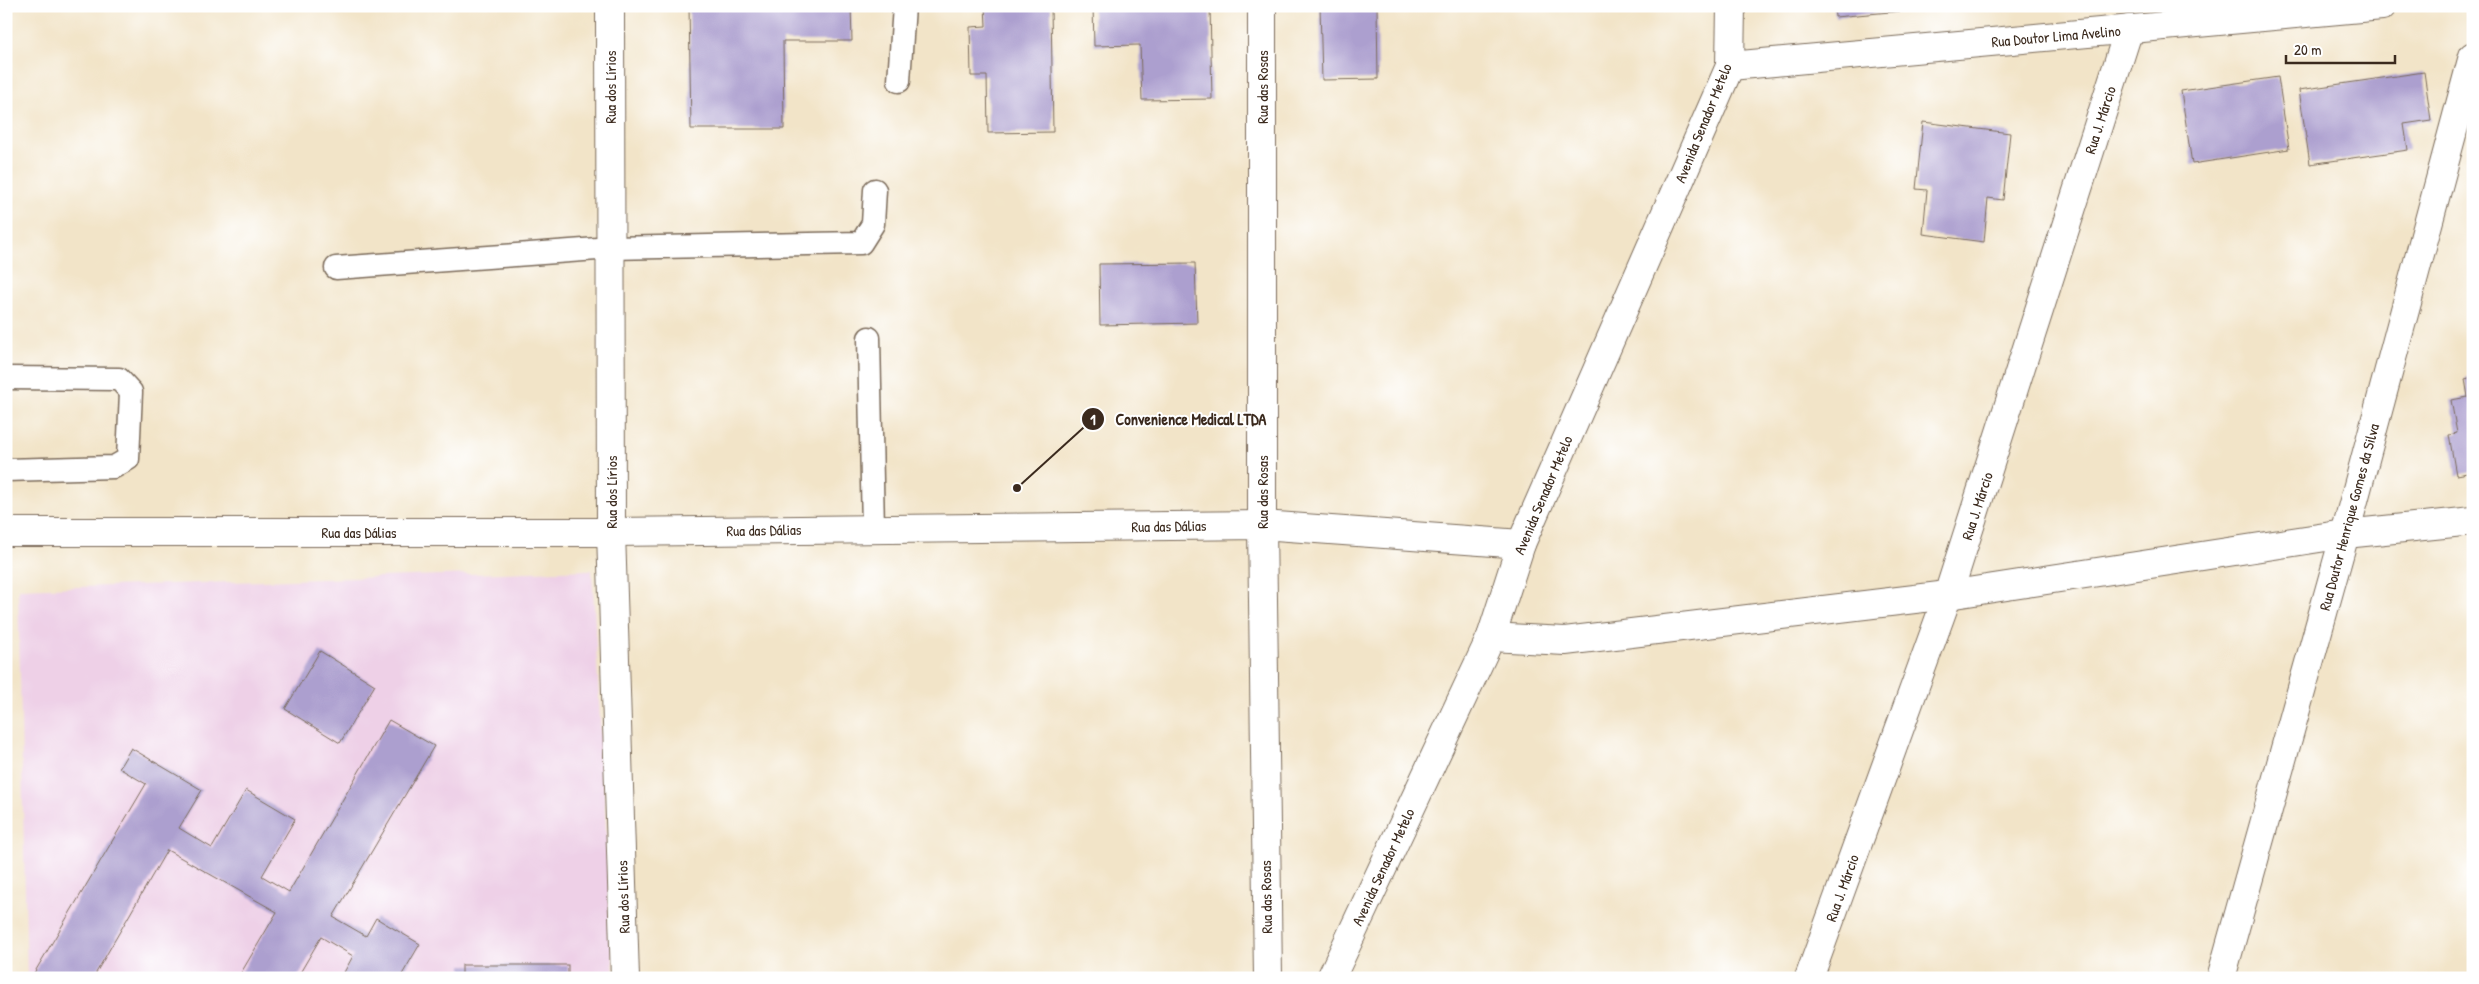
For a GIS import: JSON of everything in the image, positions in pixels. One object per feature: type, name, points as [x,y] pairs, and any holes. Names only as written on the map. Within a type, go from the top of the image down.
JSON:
[{"type":"street","name":"Rua dos Lírios","points":[[610,6],[611,532],[626,978]]},
{"type":"street","name":"Rua das Rosas","points":[[1262,6],[1262,525],[1268,978]]},
{"type":"street","name":"Avenida Senador Metelo","points":[[1331,978],[1491,637],[1521,544],[1730,66],[1730,6]]},
{"type":"street","name":"Rua Doutor Lima Avelino","points":[[1730,66],[2382,6]]},
{"type":"street","name":"Rua J. Márcio","points":[[1809,978],[1948,594],[2129,30]]},
{"type":"street","name":"Rua Doutor Henrique Gomes da Silva","points":[[2221,978],[2344,534],[2473,56]]},
{"type":"street","points":[[1491,637],[1565,641],[1948,594],[2344,534],[2473,521]]},
{"type":"street","name":"Rua das Dálias","points":[[6,532],[611,532],[1262,525],[1521,544]]},
{"type":"lane","points":[[899,81],[904,6]]},
{"type":"lane","points":[[336,268],[611,248],[862,243],[873,224],[875,190]]},
{"type":"lane","points":[[869,338],[873,529]]},
{"type":"lane","points":[[6,378],[119,379],[131,392],[128,459],[114,468],[6,470]]},
{"type":"shaded area","points":[[592,570],[614,978],[27,978],[18,589]]},
{"type":"building","points":[[689,6],[851,6],[852,41],[783,41],[784,129],[691,129]]},
{"type":"building","points":[[985,6],[1051,6],[1053,132],[988,133],[987,76],[971,76],[970,27],[986,26]]},
{"type":"building","points":[[1093,6],[1210,6],[1212,99],[1142,100],[1140,45],[1094,46]]},
{"type":"building","points":[[1320,6],[1377,6],[1378,79],[1322,80]]},
{"type":"building","points":[[1834,6],[1935,6],[1935,8],[1835,17]]},
{"type":"building","points":[[2424,72],[2431,120],[2404,124],[2408,150],[2310,164],[2299,90]]},
{"type":"building","points":[[2278,77],[2289,149],[2192,164],[2181,91]]},
{"type":"building","points":[[1923,122],[2010,133],[2003,200],[1988,198],[1984,242],[1923,234],[1927,190],[1916,189]]},
{"type":"building","points":[[1195,263],[1197,323],[1100,325],[1099,264]]},
{"type":"building","points":[[2473,377],[2473,472],[2456,475],[2449,435],[2457,433],[2451,400],[2468,397],[2465,379]]},
{"type":"building","points":[[320,651],[375,685],[340,743],[285,709]]},
{"type":"building","points":[[389,720],[434,746],[333,917],[366,936],[376,918],[420,944],[400,978],[341,978],[353,956],[321,937],[297,978],[238,978],[277,912],[167,850],[93,978],[38,978],[33,975],[146,784],[119,768],[131,748],[202,790],[179,828],[212,848],[246,790],[295,819],[262,876],[289,892]]},
{"type":"building","points":[[462,965],[568,965],[568,978],[462,978]]},
{"type":"place","name":"Convenience Medical LTDA","points":[[1017,488]]}]
